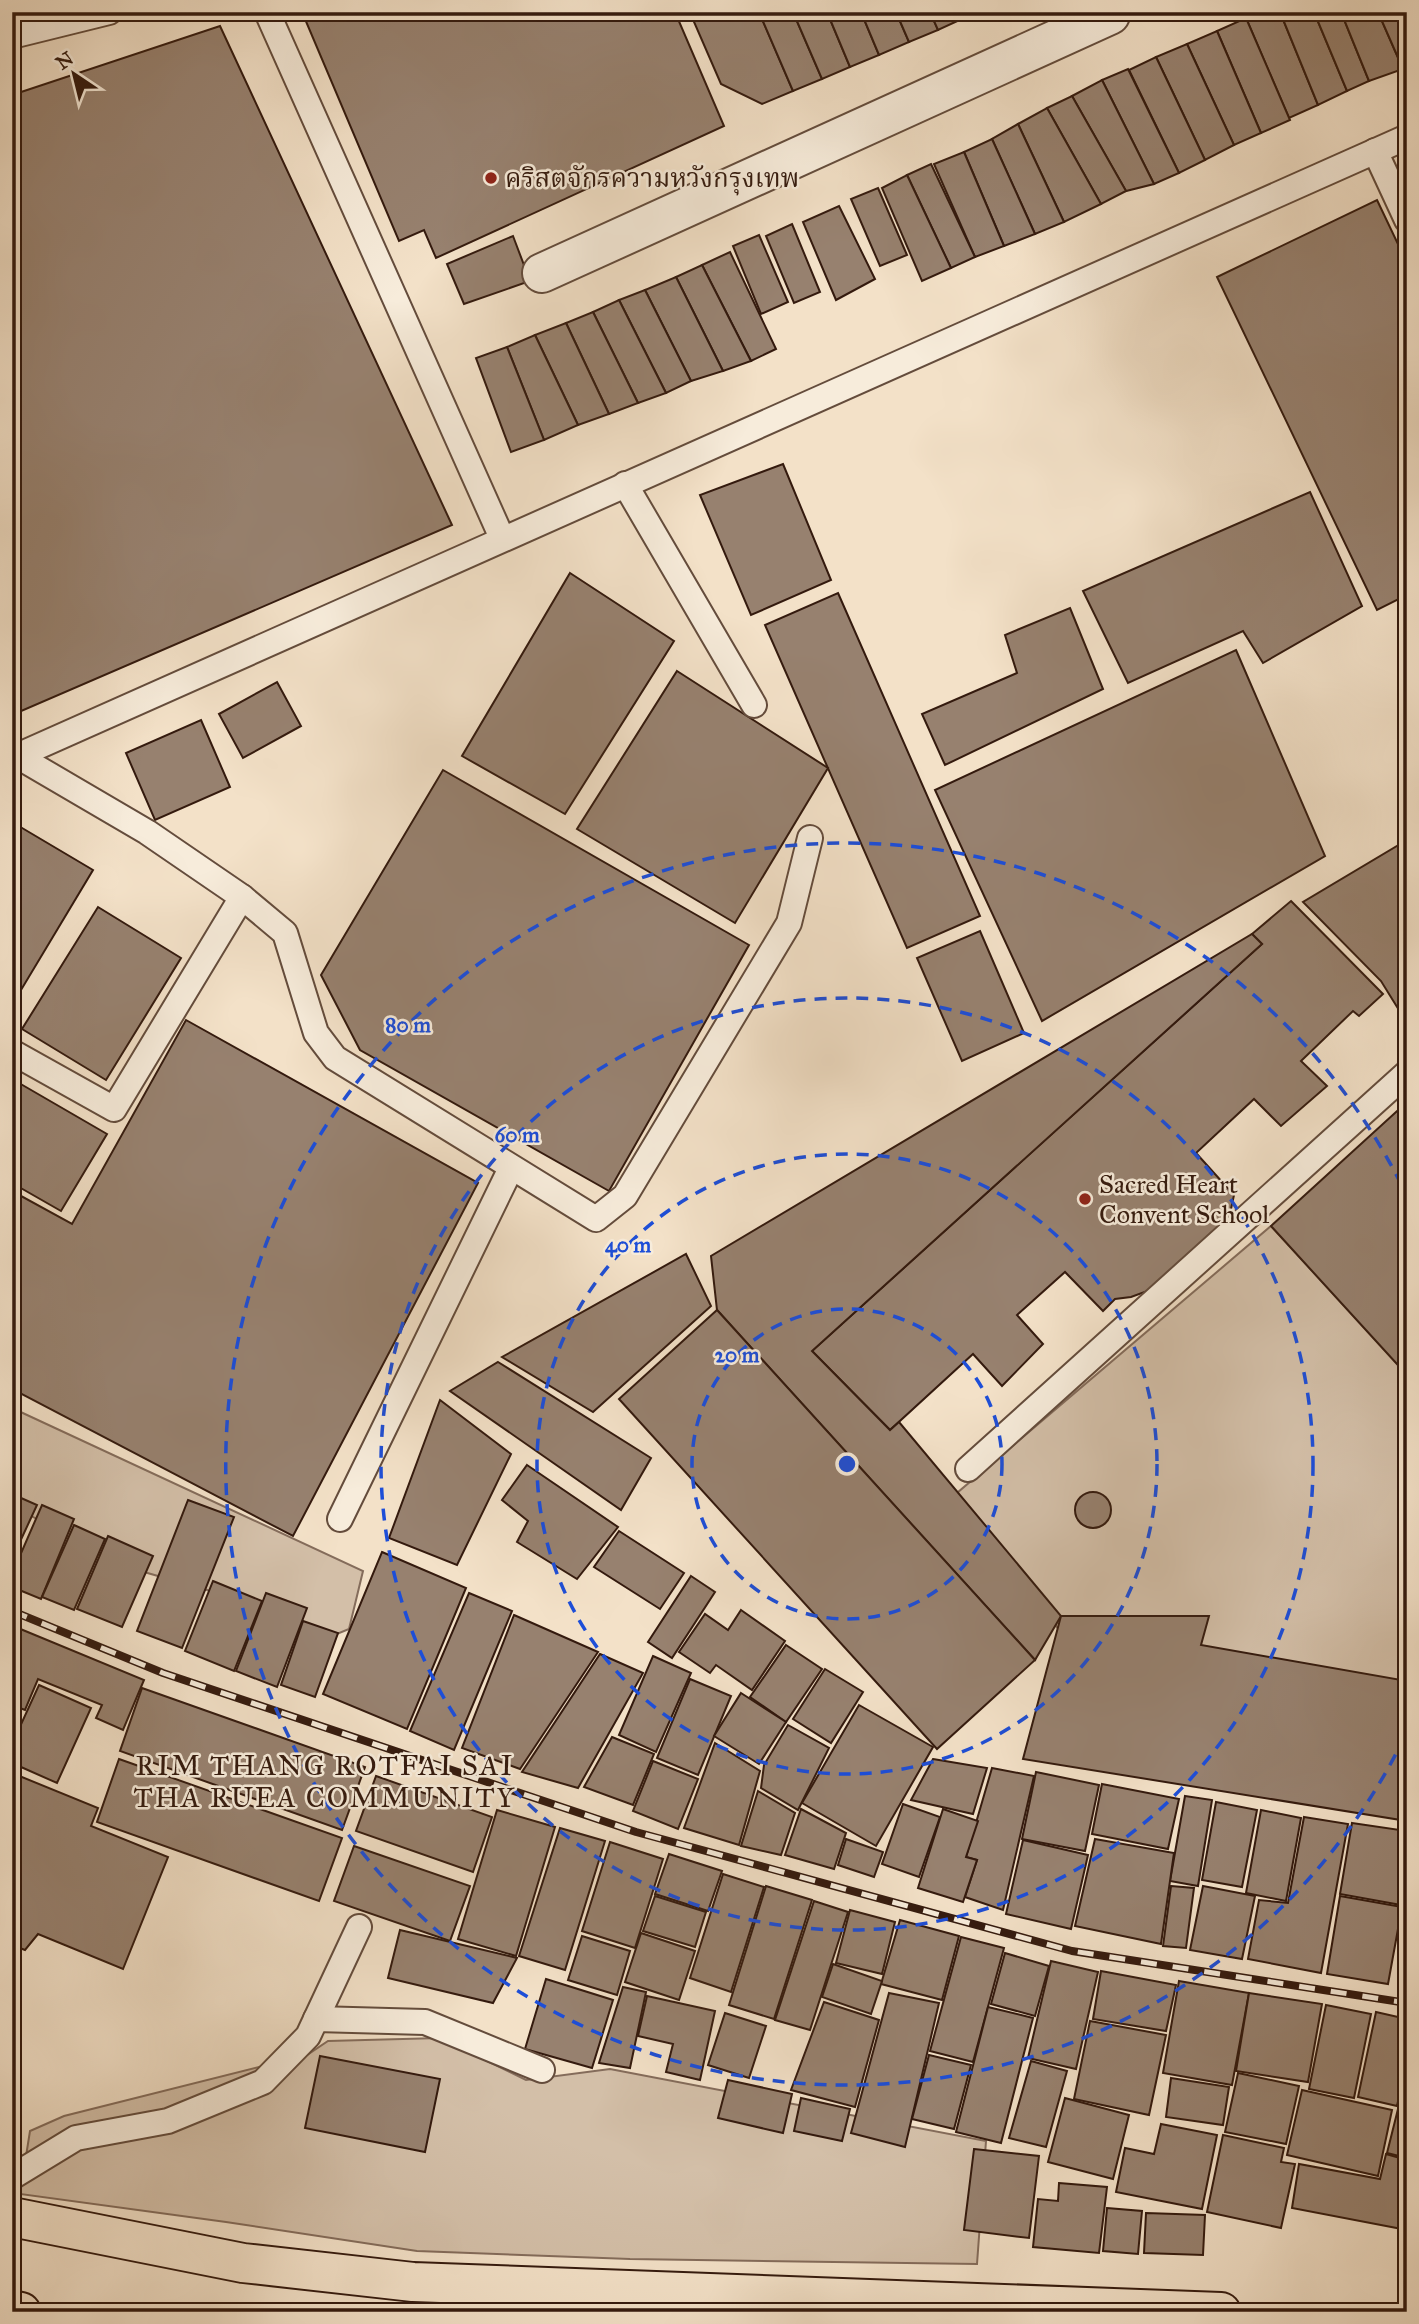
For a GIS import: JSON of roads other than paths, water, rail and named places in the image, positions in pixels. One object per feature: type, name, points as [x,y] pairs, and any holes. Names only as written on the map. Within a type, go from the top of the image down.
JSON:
[{"type":"highway","points":[[12,2217],[243,2263],[413,2282],[1221,2312]]},
{"type":"highway","points":[[12,2310],[21,2312]]},
{"type":"street","points":[[542,273],[1112,13]]},
{"type":"lane","points":[[12,36],[109,12]]},
{"type":"lane","points":[[267,12],[502,538]]},
{"type":"lane","points":[[15,754],[1407,136]]},
{"type":"lane","points":[[1375,151],[1407,220]]},
{"type":"lane","points":[[625,484],[754,705]]},
{"type":"lane","points":[[15,754],[148,832],[242,897],[285,933],[316,1033],[335,1058],[596,1219],[625,1196],[789,923],[810,838]]},
{"type":"lane","points":[[12,1052],[114,1109],[242,897]]},
{"type":"lane","points":[[968,1469],[1407,1073]]},
{"type":"lane","points":[[340,1519],[511,1168]]},
{"type":"lane","points":[[12,2177],[76,2138],[168,2121],[263,2082],[308,2036],[359,1927]]},
{"type":"lane","points":[[316,2019],[425,2022],[542,2070]]},
{"type":"railway","points":[[12,1611],[163,1673],[636,1832],[1072,1951],[1407,2003]]},
{"type":"place","name":"คริสตจักรความหวังกรุงเทพ","points":[[491,178]]},
{"type":"place","name":"Sacred Heart Convent School","points":[[1085,1199]]},
{"type":"district","name":"RIM THANG ROTFAI SAI THA RUEA COMMUNITY","points":[[325,1781]]}]
